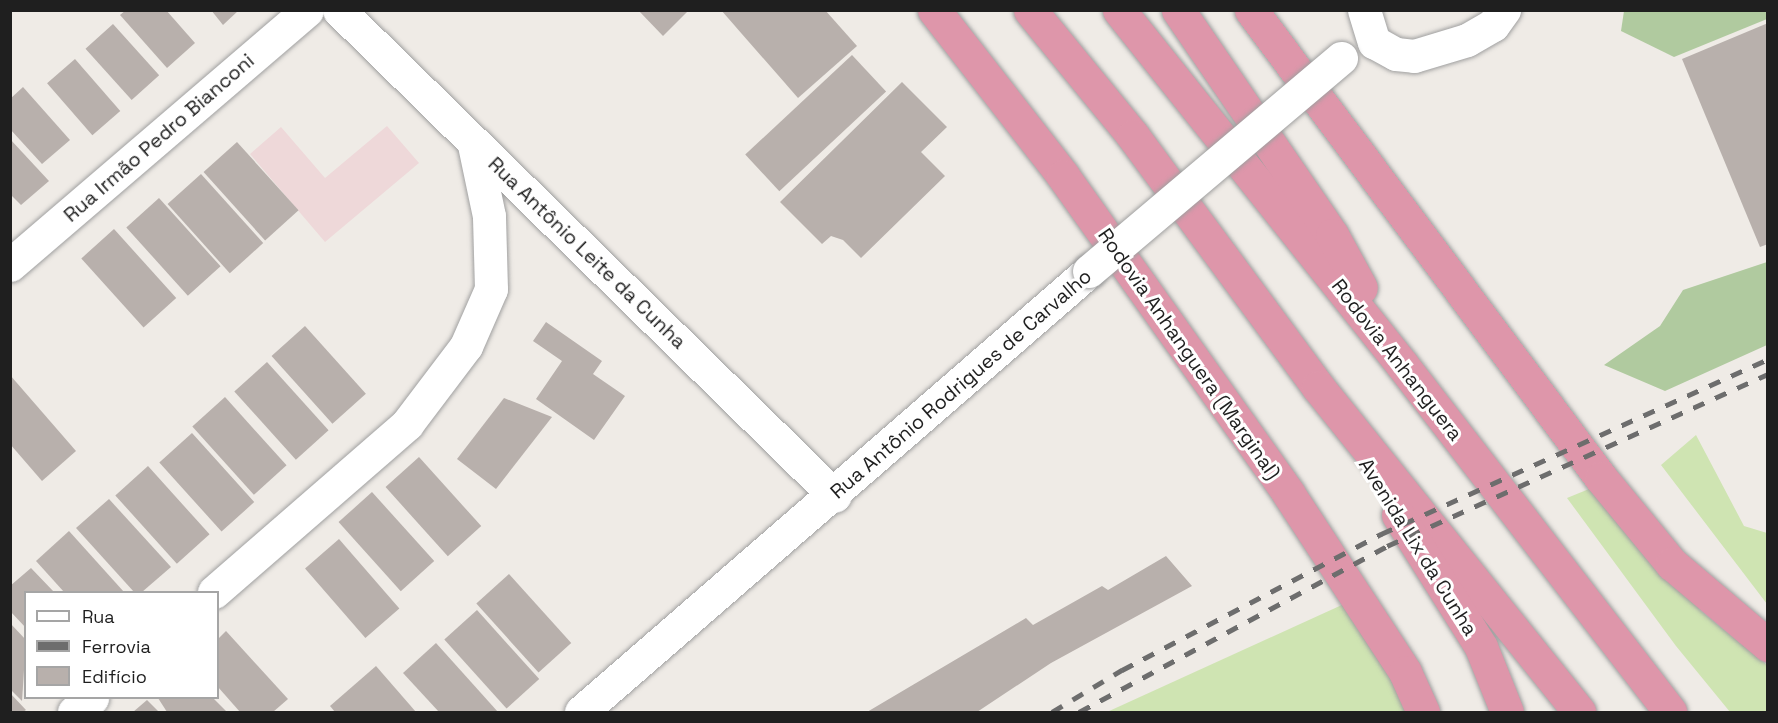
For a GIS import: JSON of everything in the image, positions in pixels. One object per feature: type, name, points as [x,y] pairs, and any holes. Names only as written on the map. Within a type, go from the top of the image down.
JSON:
[{"type":"highway","name":"Rodovia Anhanguera (Marginal)","points":[[934,10],[1063,176],[1288,494],[1405,672],[1423,712]]},
{"type":"highway","points":[[1030,10],[1133,136],[1318,387],[1579,712]]},
{"type":"highway","name":"Rodovia Anhanguera","points":[[1119,10],[1403,366],[1670,712]]},
{"type":"highway","points":[[1178,10],[1332,236],[1403,366]]},
{"type":"highway","points":[[1251,10],[1601,478],[1672,564],[1767,645]]},
{"type":"highway","name":"Avenida Lix da Cunha","points":[[1318,387],[1481,647],[1507,712]]},
{"type":"street","name":"Rua Irmão Pedro Bianconi","points":[[10,265],[307,10]]},
{"type":"street","name":"Rua Antônio Leite da Cunha","points":[[339,10],[474,145],[835,496]]},
{"type":"street","points":[[1364,10],[1374,42],[1396,54],[1414,56],[1467,40],[1499,18],[1526,10]]},
{"type":"street","name":"Rua Antônio Rodrigues de Carvalho","points":[[581,712],[835,496],[1089,271],[1341,58],[1374,42]]},
{"type":"street","points":[[215,591],[407,424],[466,346],[491,289],[489,216],[474,145]]},
{"type":"street","points":[[74,712],[91,699]]},
{"type":"shaded area","points":[[387,126],[419,163],[325,242],[250,154],[281,127],[325,178]]},
{"type":"green space","points":[[1624,11],[1767,11],[1767,19],[1674,57],[1621,31]]},
{"type":"green space","points":[[1767,262],[1767,345],[1665,391],[1604,365],[1660,326],[1683,290]]},
{"type":"green space","points":[[1696,435],[1744,526],[1767,533],[1767,604],[1661,465]]},
{"type":"green space","points":[[1589,489],[1702,612],[1767,665],[1767,712],[1730,712],[1676,646],[1567,498]]},
{"type":"green space","points":[[1344,604],[1393,674],[1409,712],[1107,712]]},
{"type":"building","points":[[126,10],[166,10],[195,43],[167,68],[120,15]]},
{"type":"building","points":[[211,10],[239,10],[223,25]]},
{"type":"building","points":[[638,10],[689,10],[663,36]]},
{"type":"building","points":[[721,10],[825,10],[857,46],[798,98]]},
{"type":"building","points":[[1768,23],[1768,244],[1760,247],[1682,59]]},
{"type":"building","points":[[113,24],[159,75],[132,100],[86,49]]},
{"type":"building","points":[[852,55],[886,92],[779,191],[745,155]]},
{"type":"building","points":[[75,59],[120,111],[92,135],[47,83]]},
{"type":"building","points":[[902,82],[947,127],[921,152],[945,176],[861,258],[843,240],[831,236],[822,244],[780,202]]},
{"type":"building","points":[[23,87],[70,140],[42,164],[10,129],[10,99]]},
{"type":"building","points":[[10,139],[49,181],[21,205],[10,194]]},
{"type":"building","points":[[237,142],[299,210],[265,240],[204,172]]},
{"type":"building","points":[[201,174],[263,243],[230,273],[168,204]]},
{"type":"building","points":[[159,198],[221,266],[188,296],[126,227]]},
{"type":"building","points":[[114,229],[176,298],[144,328],[81,258]]},
{"type":"building","points":[[546,322],[602,361],[593,374],[625,396],[594,440],[536,399],[562,361],[533,341]]},
{"type":"building","points":[[305,326],[366,394],[332,424],[272,356]]},
{"type":"building","points":[[267,362],[329,430],[296,460],[234,391]]},
{"type":"building","points":[[10,375],[76,451],[42,481],[10,444]]},
{"type":"building","points":[[225,397],[287,465],[254,495],[192,426]]},
{"type":"building","points":[[504,398],[552,417],[496,489],[457,459]]},
{"type":"building","points":[[192,433],[254,502],[222,532],[159,462]]},
{"type":"building","points":[[419,457],[481,526],[448,556],[386,487]]},
{"type":"building","points":[[148,466],[210,534],[177,564],[115,495]]},
{"type":"building","points":[[372,492],[434,561],[401,591],[339,522]]},
{"type":"building","points":[[109,499],[171,567],[143,591],[133,591],[76,528]]},
{"type":"building","points":[[69,531],[123,591],[63,591],[36,561]]},
{"type":"building","points":[[339,539],[399,608],[365,638],[305,569]]},
{"type":"building","points":[[1166,556],[1192,586],[1051,663],[977,712],[867,712],[1026,618],[1033,625],[1102,586],[1108,590]]},
{"type":"building","points":[[31,568],[53,591],[24,591],[24,626],[10,611],[10,586]]},
{"type":"building","points":[[509,574],[571,643],[539,673],[476,603]]},
{"type":"building","points":[[477,610],[539,679],[507,709],[444,639]]},
{"type":"building","points":[[10,623],[24,638],[22,701],[10,689]]},
{"type":"building","points":[[226,631],[288,699],[273,712],[240,712],[219,688],[219,638]]},
{"type":"building","points":[[436,643],[498,712],[439,712],[403,673]]},
{"type":"building","points":[[376,666],[416,712],[335,712],[330,706]]},
{"type":"building","points":[[10,693],[26,710],[10,712]]},
{"type":"building","points":[[159,699],[214,699],[227,712],[167,712]]},
{"type":"building","points":[[147,700],[159,712],[133,712]]},
{"type":"railway","points":[[1052,712],[1122,670],[1381,534],[1768,359]]},
{"type":"railway","points":[[1079,712],[1387,546],[1768,374]]}]
